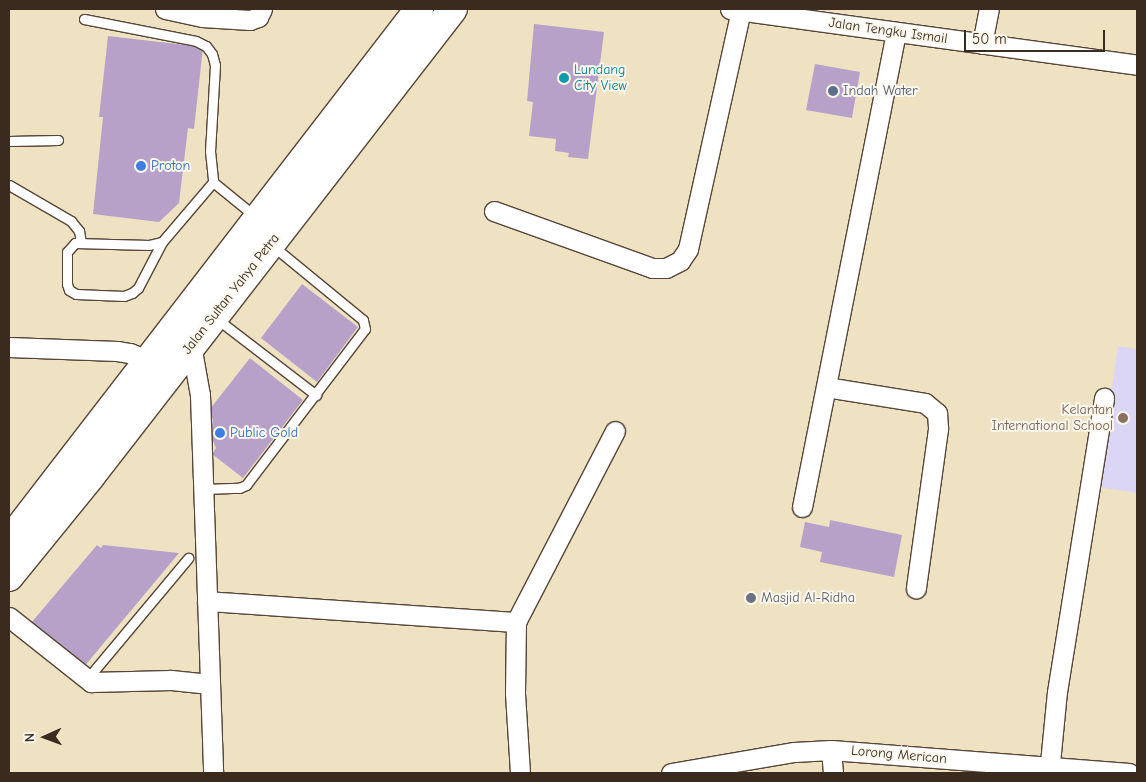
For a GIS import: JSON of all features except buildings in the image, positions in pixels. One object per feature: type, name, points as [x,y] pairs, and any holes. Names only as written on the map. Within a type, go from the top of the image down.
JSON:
[{"type":"highway","name":"Jalan Sultan Yahya Petra","points":[[9,541],[419,9]]},
{"type":"highway","name":"Jalan Sultan Yahya Petra","points":[[9,577],[91,476],[213,316],[368,121],[453,9]]},
{"type":"street","points":[[166,9],[202,17],[250,20],[258,17],[262,9]]},
{"type":"street","points":[[982,44],[989,9]]},
{"type":"street","points":[[494,211],[652,268],[666,268],[680,261],[688,249],[735,10]]},
{"type":"street","name":"Jalan Tengku Ismail","points":[[735,10],[1137,65]]},
{"type":"street","points":[[802,507],[896,32]]},
{"type":"street","points":[[191,345],[200,395],[213,773]]},
{"type":"street","points":[[9,347],[117,351],[130,353],[149,361]]},
{"type":"street","points":[[826,387],[925,403],[936,413],[938,429],[916,588]]},
{"type":"street","points":[[1049,770],[1056,692],[1104,398]]},
{"type":"street","points":[[520,773],[515,693],[516,622],[615,431]]},
{"type":"street","points":[[207,601],[516,622]]},
{"type":"street","points":[[9,617],[87,679],[97,683],[171,680],[210,684]]},
{"type":"street","points":[[831,750],[833,773]]},
{"type":"street","name":"Lorong Merican","points":[[670,773],[794,752],[831,750],[1049,770],[1129,773]]},
{"type":"lane","points":[[84,19],[196,41],[206,46],[212,54],[215,64],[210,151],[213,182],[162,242],[138,288],[124,296],[76,294],[69,290],[67,284],[67,252],[75,243],[149,245],[162,242]]},
{"type":"lane","points":[[9,141],[58,140]]},
{"type":"lane","points":[[213,182],[259,218]]},
{"type":"lane","points":[[9,185],[71,221],[79,231],[81,242]]},
{"type":"lane","points":[[203,489],[239,488],[246,485],[364,332],[365,323],[270,244]]},
{"type":"lane","points":[[213,316],[316,395]]},
{"type":"lane","points":[[87,679],[188,558]]},
{"type":"shaded area","name":"Kelantan International School","points":[[1118,346],[1137,349],[1137,493],[1098,487]]},
{"type":"place","name":"Lundang City View","points":[[564,78]]},
{"type":"place","name":"Indah Water","points":[[833,91]]},
{"type":"place","name":"Proton","points":[[141,166]]},
{"type":"place","name":"Kelantan International School","points":[[1123,418]]},
{"type":"place","name":"Public Gold","points":[[220,433]]},
{"type":"place","name":"Masjid Al-Ridha","points":[[751,598]]}]
